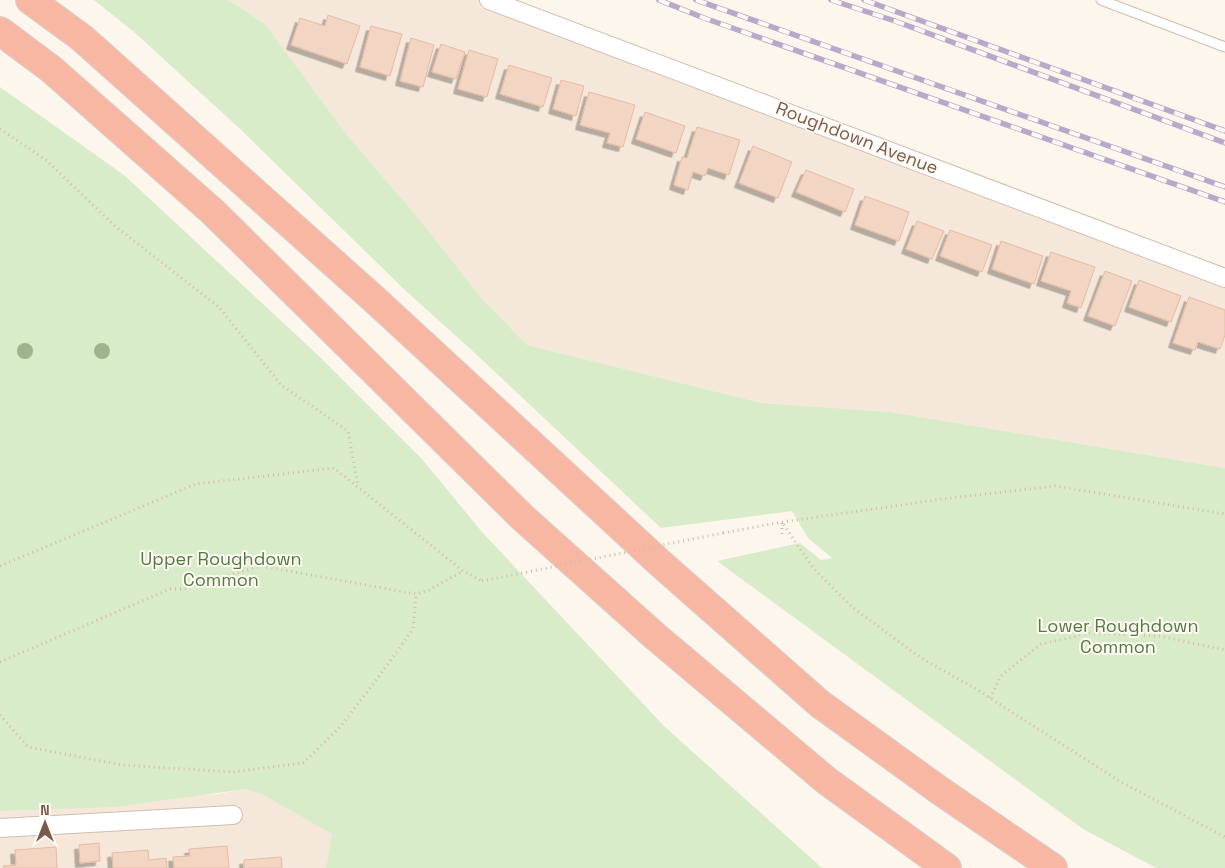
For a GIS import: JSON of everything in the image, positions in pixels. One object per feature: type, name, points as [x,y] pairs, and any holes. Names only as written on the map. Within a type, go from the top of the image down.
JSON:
[{"type":"highway","points":[[30,0],[82,38],[375,300],[662,564],[820,704],[939,790],[1053,868]]},
{"type":"highway","points":[[0,31],[51,69],[213,212],[522,516],[656,637],[827,781],[947,868]]},
{"type":"street","name":"Roughdown Avenue","points":[[489,0],[1225,278]]},
{"type":"street","points":[[0,828],[233,815]]},
{"type":"lane","points":[[1101,0],[1225,47]]},
{"type":"path","points":[[0,129],[46,160],[116,227],[219,307],[281,384],[348,431],[358,487]]},
{"type":"path","points":[[0,566],[196,484],[334,468],[463,571],[482,581],[782,522],[950,498],[1056,486],[1225,514]]},
{"type":"path","points":[[782,522],[782,534]]},
{"type":"path","points":[[782,522],[813,568],[852,607],[922,658],[990,698],[1120,782],[1225,837]]},
{"type":"path","points":[[0,662],[170,589],[183,589],[261,566],[416,594],[429,590],[463,571]]},
{"type":"path","points":[[0,715],[28,748],[122,765],[232,772],[303,763],[340,727],[413,629],[416,594]]},
{"type":"path","points":[[990,698],[1001,676],[1041,644],[1091,633],[1159,636],[1225,650]]},
{"type":"shaded area","points":[[229,0],[489,0],[1225,278],[1225,468],[891,412],[762,403],[527,345],[482,299],[424,225],[347,135],[265,24]]},
{"type":"shaded area","points":[[246,789],[265,796],[333,834],[326,868],[0,868],[0,811],[217,794]]},
{"type":"green space","name":"Lower Roughdown Common","points":[[94,0],[229,0],[265,24],[347,135],[424,225],[482,299],[527,345],[762,403],[891,412],[1225,468],[1225,868],[1156,868],[1083,829],[717,561],[800,543],[821,560],[832,558],[808,538],[792,511],[661,528],[407,292],[239,128],[134,32]]},
{"type":"green space","name":"Upper Roughdown Common","points":[[0,87],[124,175],[320,357],[422,459],[482,532],[664,726],[822,868],[326,868],[332,834],[265,796],[246,789],[115,807],[0,811]]},
{"type":"building","points":[[328,15],[360,26],[347,64],[291,45],[300,18],[325,26]]},
{"type":"building","points":[[371,26],[402,34],[390,76],[360,67]]},
{"type":"building","points":[[411,38],[434,45],[423,87],[400,81]]},
{"type":"building","points":[[441,44],[465,52],[456,79],[432,72]]},
{"type":"building","points":[[469,50],[498,59],[487,97],[458,89]]},
{"type":"building","points":[[509,65],[552,78],[543,107],[500,94]]},
{"type":"building","points":[[561,80],[584,86],[576,116],[553,109]]},
{"type":"building","points":[[589,92],[635,105],[623,147],[607,143],[610,133],[580,125]]},
{"type":"building","points":[[645,112],[685,126],[676,153],[636,139]]},
{"type":"building","points":[[697,127],[740,140],[729,175],[708,168],[705,176],[693,172],[688,190],[674,185],[682,157],[687,158]]},
{"type":"building","points":[[753,146],[792,162],[778,198],[739,183]]},
{"type":"building","points":[[806,170],[854,189],[845,212],[796,192]]},
{"type":"building","points":[[865,196],[909,212],[899,241],[855,225]]},
{"type":"building","points":[[917,221],[944,231],[932,259],[906,249]]},
{"type":"building","points":[[950,230],[992,245],[982,272],[940,256]]},
{"type":"building","points":[[1001,241],[1043,256],[1034,284],[992,269]]},
{"type":"building","points":[[1051,252],[1095,267],[1081,308],[1067,303],[1071,291],[1041,281]]},
{"type":"building","points":[[1105,271],[1132,281],[1115,326],[1088,316]]},
{"type":"building","points":[[1139,280],[1181,296],[1171,322],[1129,307]]},
{"type":"building","points":[[1189,297],[1225,310],[1225,335],[1220,349],[1198,342],[1195,350],[1173,343]]},
{"type":"building","points":[[99,843],[100,861],[80,863],[79,845]]},
{"type":"building","points":[[227,846],[229,868],[174,868],[173,857],[190,856],[189,849]]},
{"type":"building","points":[[56,847],[57,868],[4,868],[3,866],[16,865],[15,850]]},
{"type":"building","points":[[148,850],[149,860],[166,858],[167,868],[113,868],[112,853]]},
{"type":"building","points":[[281,857],[282,868],[244,868],[244,860]]},
{"type":"railway","points":[[659,0],[704,18],[1225,202]]},
{"type":"railway","points":[[696,0],[1225,187]]},
{"type":"railway","points":[[831,0],[895,21],[1225,143]]},
{"type":"railway","points":[[864,0],[1225,131]]}]
